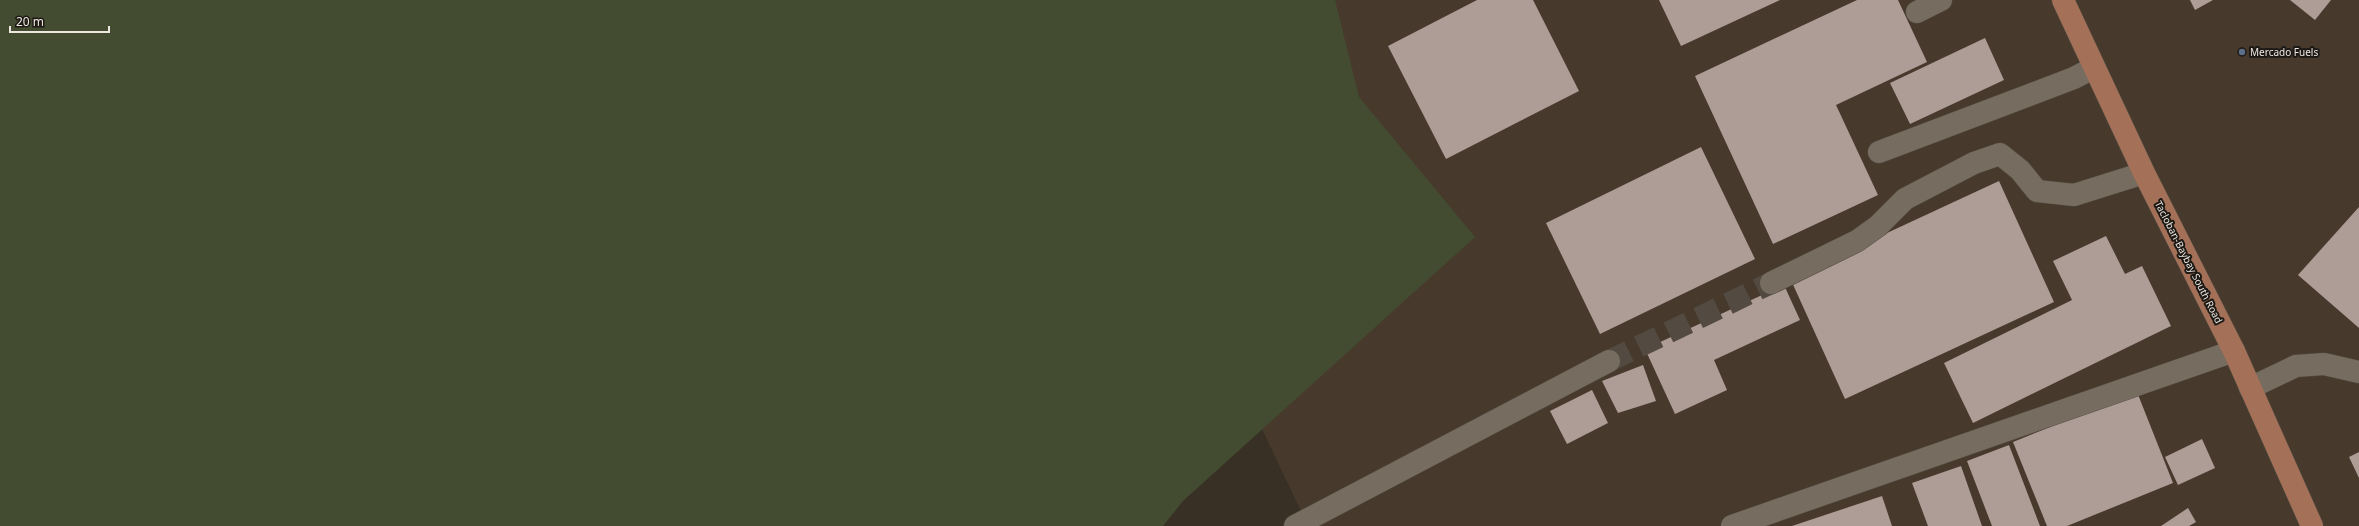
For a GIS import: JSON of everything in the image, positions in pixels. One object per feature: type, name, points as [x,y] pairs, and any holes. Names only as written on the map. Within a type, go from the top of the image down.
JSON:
[{"type":"main road","name":"Tacloban-Baybay South Road","points":[[2063,0],[2093,68],[2144,173],[2234,351],[2312,526]]},
{"type":"lane","points":[[1917,12],[1941,0]]},
{"type":"lane","points":[[1879,152],[2074,78],[2093,68]]},
{"type":"lane","points":[[1771,283],[1857,241],[1878,226],[1906,199],[1974,163],[2000,154],[2020,170],[2037,191],[2074,195],[2144,173]]},
{"type":"lane","points":[[1732,526],[2234,351]]},
{"type":"lane","points":[[1295,526],[1609,360]]},
{"type":"lane","points":[[2250,388],[2296,366],[2324,364],[2359,372]]},
{"type":"shaded area","points":[[1058,0],[2359,0],[2359,526],[1308,526]]},
{"type":"green space","points":[[0,0],[1335,0],[1359,97],[1475,237],[1183,501],[1163,526],[0,526]]},
{"type":"building","points":[[1477,0],[1533,0],[1579,91],[1446,159],[1388,46]]},
{"type":"building","points":[[1659,0],[1780,0],[1681,46]]},
{"type":"building","points":[[1857,0],[1898,0],[1927,62],[1836,105],[1878,195],[1773,244],[1695,76]]},
{"type":"building","points":[[2190,0],[2213,0],[2195,10]]},
{"type":"building","points":[[2290,0],[2331,0],[2315,20]]},
{"type":"building","points":[[1985,38],[2004,80],[1910,124],[1890,83]]},
{"type":"building","points":[[1701,147],[1755,259],[1600,334],[1546,223]]},
{"type":"building","points":[[1999,181],[2054,302],[1845,399],[1790,278]]},
{"type":"building","points":[[2359,207],[2359,328],[2298,275]]},
{"type":"building","points":[[2106,236],[2125,274],[2142,266],[2171,326],[1973,423],[1944,363],[2072,300],[2053,261]]},
{"type":"building","points":[[1784,285],[1800,320],[1714,360],[1727,390],[1675,414],[1645,349]]},
{"type":"building","points":[[1643,365],[1656,401],[1618,413],[1602,381]]},
{"type":"building","points":[[1592,390],[1608,423],[1567,444],[1550,411]]},
{"type":"building","points":[[2137,392],[2173,483],[2067,526],[2047,526],[2013,442]]},
{"type":"building","points":[[2202,439],[2215,468],[2178,485],[2165,457]]},
{"type":"building","points":[[2009,445],[2040,526],[1992,526],[1967,461]]},
{"type":"building","points":[[2359,452],[2359,478],[2349,457]]},
{"type":"building","points":[[1961,466],[1982,526],[1928,526],[1912,483]]},
{"type":"building","points":[[1882,496],[1892,526],[1792,526]]},
{"type":"building","points":[[2188,508],[2196,522],[2189,526],[2161,526]]},
{"type":"tunnel","points":[[1609,361],[1771,283]]},
{"type":"place","name":"Mercado Fuels","points":[[2242,52]]}]
